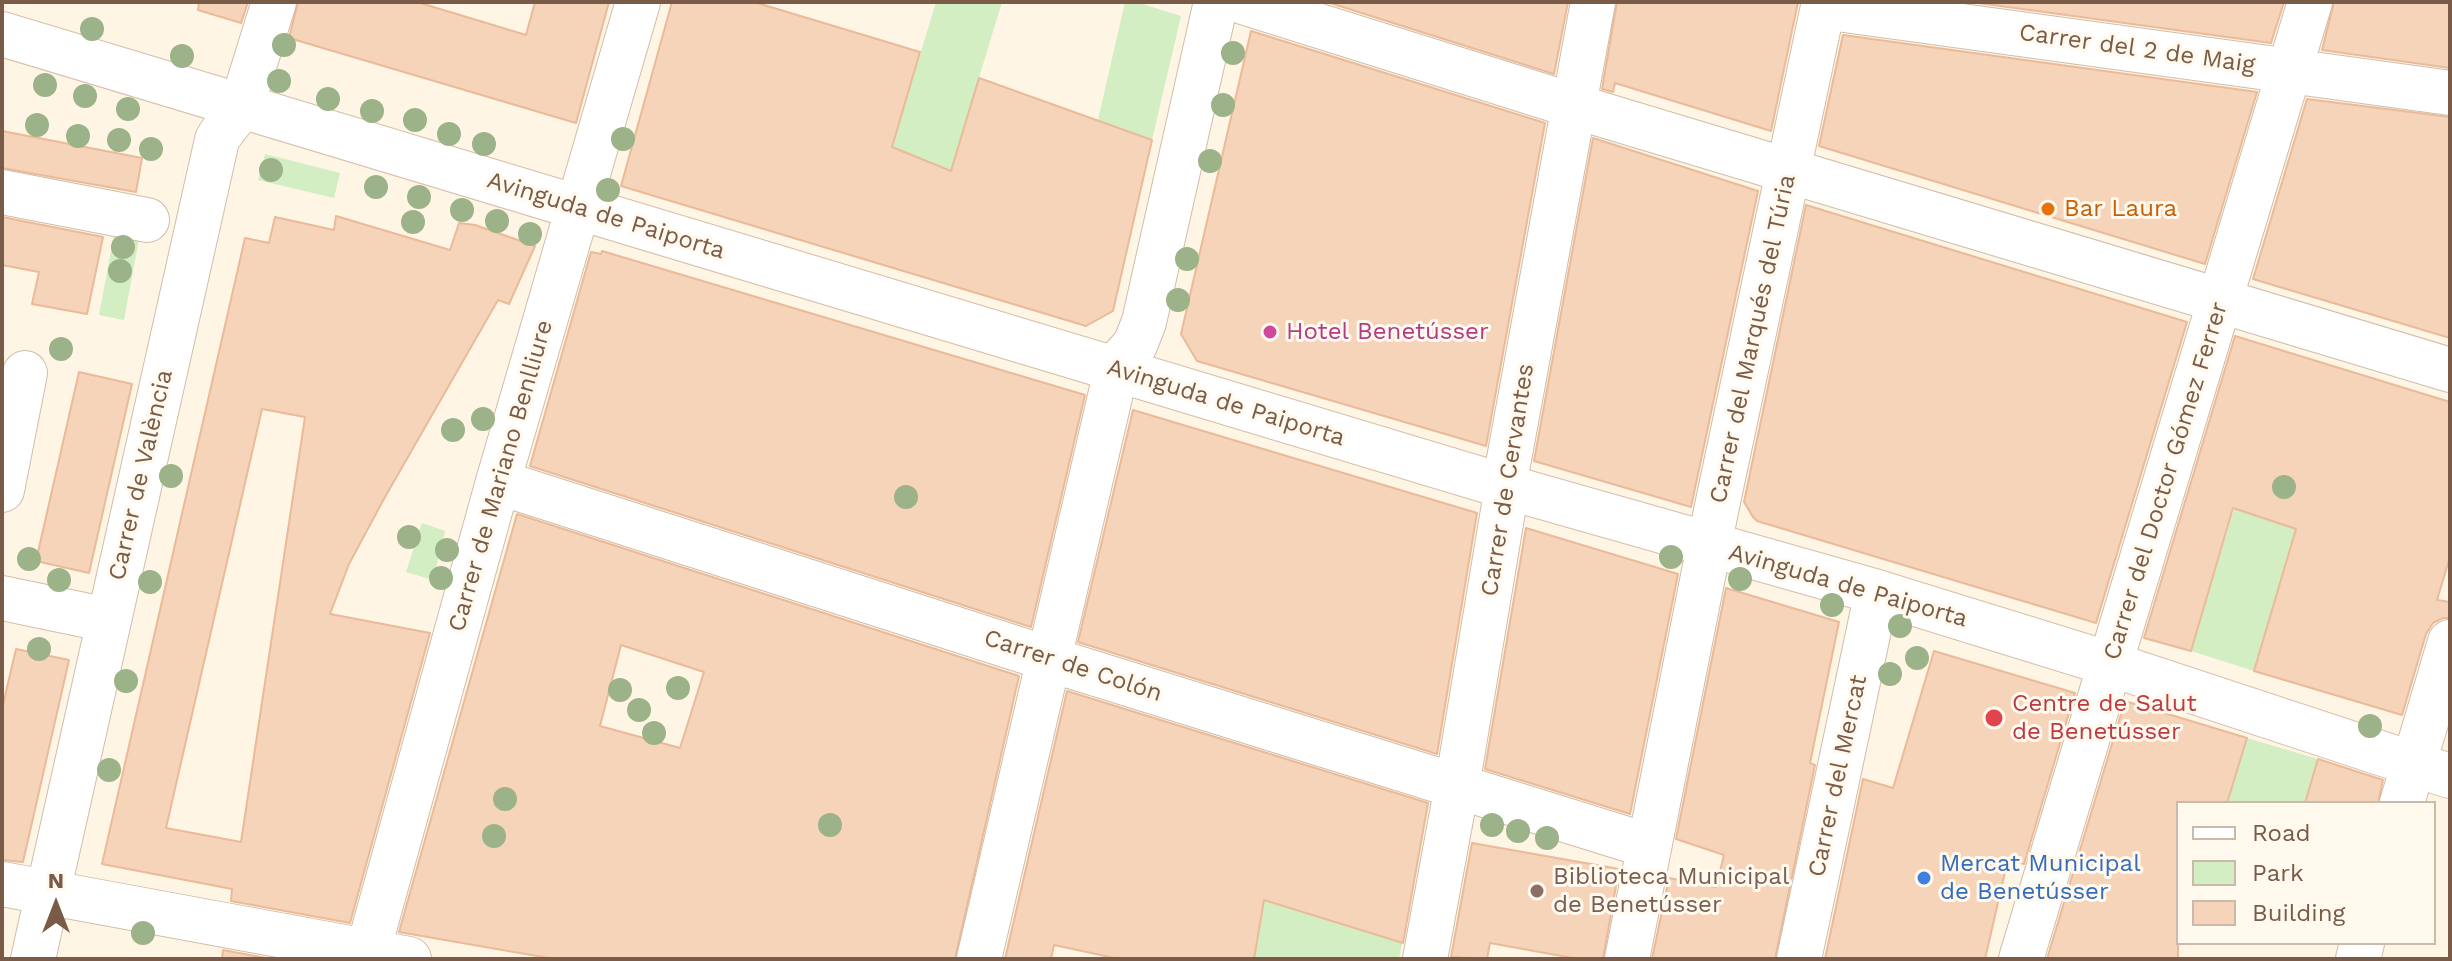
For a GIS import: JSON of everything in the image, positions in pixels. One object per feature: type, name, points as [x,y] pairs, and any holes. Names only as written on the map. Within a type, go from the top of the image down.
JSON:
[{"type":"street","name":"Carrer de València","points":[[33,959],[217,140],[242,105],[274,2]]},
{"type":"street","name":"Carrer de Mariano Benlliure","points":[[389,955],[498,482],[638,2]]},
{"type":"street","points":[[979,959],[1116,371],[1135,345],[1144,322],[1216,2]]},
{"type":"street","points":[[1243,2],[1575,106],[2450,370]]},
{"type":"street","name":"Carrer de Cervantes","points":[[1425,959],[1457,786],[1507,487],[1507,470],[1593,2]]},
{"type":"street","name":"Carrer del Doctor Gómez Ferrer","points":[[2021,959],[2310,2]]},
{"type":"street","name":"Carrer del 2 de Maig","points":[[1823,4],[2450,93]]},
{"type":"street","name":"Carrer del Marqués del Túria","points":[[1627,959],[1823,4]]},
{"type":"street","name":"Avinguda de Paiporta","points":[[2,34],[1116,371],[1877,592],[2110,664],[2422,781]]},
{"type":"street","points":[[2,192],[147,220]]},
{"type":"street","points":[[4,469],[25,373]]},
{"type":"street","name":"Carrer de Colón","points":[[498,482],[1049,659],[1649,846]]},
{"type":"street","name":"Carrer del Mercat","points":[[1799,959],[1877,592]]},
{"type":"street","points":[[2,598],[108,620]]},
{"type":"street","points":[[2422,781],[2450,642]]},
{"type":"street","points":[[2,884],[389,955]]},
{"type":"green space","points":[[936,2],[1002,2],[951,170],[892,147]]},
{"type":"green space","points":[[1125,2],[1136,2],[1181,16],[1152,140],[1098,120]]},
{"type":"green space","points":[[265,154],[340,173],[334,198],[258,180]]},
{"type":"green space","points":[[115,229],[140,234],[124,320],[99,315]]},
{"type":"green space","points":[[2234,509],[2296,527],[2254,671],[2191,651]]},
{"type":"green space","points":[[422,523],[445,531],[433,580],[406,572]]},
{"type":"green space","points":[[2247,738],[2318,759],[2306,801],[2228,801]]},
{"type":"green space","points":[[1223,888],[1402,943],[1399,959],[1254,959]]},
{"type":"building","points":[[199,2],[248,2],[241,23],[198,10]]},
{"type":"building","points":[[298,2],[417,2],[526,35],[535,2],[609,2],[576,123],[289,38]]},
{"type":"building","points":[[672,2],[754,2],[920,52],[892,147],[951,171],[979,78],[1152,140],[1113,311],[1086,326],[621,186]]},
{"type":"building","points":[[1327,2],[1568,2],[1554,74]]},
{"type":"building","points":[[1617,2],[1798,2],[1771,131],[1615,83],[1613,92],[1602,89]]},
{"type":"building","points":[[1971,2],[2284,2],[2271,43]]},
{"type":"building","points":[[2334,2],[2450,2],[2450,68],[2322,50]]},
{"type":"building","points":[[1251,31],[1545,123],[1486,446],[1197,361],[1181,334]]},
{"type":"building","points":[[1843,35],[2257,92],[2205,264],[1819,146]]},
{"type":"building","points":[[2307,99],[2450,117],[2450,338],[2253,279]]},
{"type":"building","points":[[2,131],[142,158],[136,192],[2,168]]},
{"type":"building","points":[[1593,138],[1758,191],[1691,507],[1534,461]]},
{"type":"building","points":[[1806,205],[2187,322],[2096,623],[1757,521],[1753,517],[1744,502]]},
{"type":"building","points":[[336,216],[450,250],[459,223],[475,225],[535,246],[509,304],[498,300],[385,497],[349,564],[330,614],[430,633],[350,923],[231,901],[232,889],[102,864],[245,238],[269,243],[275,217],[334,230]],"holes":[[[262,409],[305,417],[241,842],[166,828]]]},
{"type":"building","points":[[2,217],[103,237],[87,314],[32,304],[39,272],[2,265]]},
{"type":"building","points":[[602,251],[1085,395],[1031,627],[530,466],[591,252],[601,254]]},
{"type":"building","points":[[2235,336],[2450,402],[2450,557],[2437,600],[2450,602],[2450,618],[2433,623],[2426,634],[2402,715],[2254,671],[2296,529],[2233,508],[2191,651],[2144,638]]},
{"type":"building","points":[[79,372],[132,384],[89,573],[36,561]]},
{"type":"building","points":[[1133,410],[1477,513],[1437,754],[1078,642]]},
{"type":"building","points":[[517,514],[1019,676],[955,959],[554,959],[399,932]],"holes":[[[621,645],[704,672],[680,748],[600,726]]]},
{"type":"building","points":[[1526,528],[1678,574],[1630,814],[1485,769]]},
{"type":"building","points":[[1726,588],[1839,622],[1810,763],[1815,765],[1775,959],[1652,959],[1669,878],[1716,887],[1724,855],[1676,839]]},
{"type":"building","points":[[16,649],[69,660],[23,862],[2,860],[2,709]]},
{"type":"building","points":[[1934,651],[2075,693],[2024,864],[2008,859],[1985,959],[1825,959],[1863,779],[1893,788]]},
{"type":"building","points":[[1067,691],[1428,803],[1403,943],[1264,900],[1254,959],[1119,959],[1054,945],[1051,959],[1005,959]]},
{"type":"building","points":[[2125,701],[2247,738],[2228,801],[2176,801],[2178,959],[2047,959]]},
{"type":"building","points":[[2318,759],[2383,780],[2378,801],[2306,801]]},
{"type":"building","points":[[1472,843],[1619,869],[1603,959],[1578,959],[1490,943],[1487,959],[1451,957]]},
{"type":"building","points":[[223,950],[271,959],[222,959]]},
{"type":"place","name":"Bar Laura","points":[[2048,209]]},
{"type":"place","name":"Hotel Benetússer","points":[[1270,332]]},
{"type":"place","name":"Centre de Salut de Benetússer","points":[[1994,718]]},
{"type":"place","name":"Mercat Municipal de Benetússer","points":[[1924,878]]},
{"type":"place","name":"Biblioteca Municipal de Benetússer","points":[[1537,891]]}]
